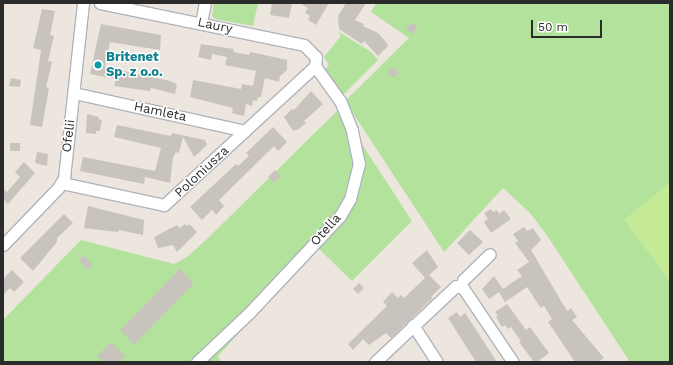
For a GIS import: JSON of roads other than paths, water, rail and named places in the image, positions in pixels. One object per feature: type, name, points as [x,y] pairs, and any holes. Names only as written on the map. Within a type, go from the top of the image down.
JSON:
[{"type":"street","name":"Ofelii","points":[[62,183],[74,93],[83,3]]},
{"type":"street","name":"Laury","points":[[100,3],[304,44],[316,57],[315,66]]},
{"type":"street","points":[[201,23],[205,3]]},
{"type":"street","name":"Poloniusza","points":[[62,183],[164,205],[315,66]]},
{"type":"street","name":"Otella","points":[[197,362],[249,313],[324,233],[350,199],[359,164],[352,130],[340,101],[315,66]]},
{"type":"street","name":"Hamleta","points":[[74,93],[245,131]]},
{"type":"street","points":[[3,245],[62,183]]},
{"type":"street","points":[[375,362],[453,287],[463,284],[490,254]]},
{"type":"street","points":[[463,284],[513,362]]},
{"type":"street","points":[[413,325],[437,362]]},
{"type":"place","name":"Britenet Sp. z o.o.","points":[[98,65]]}]
